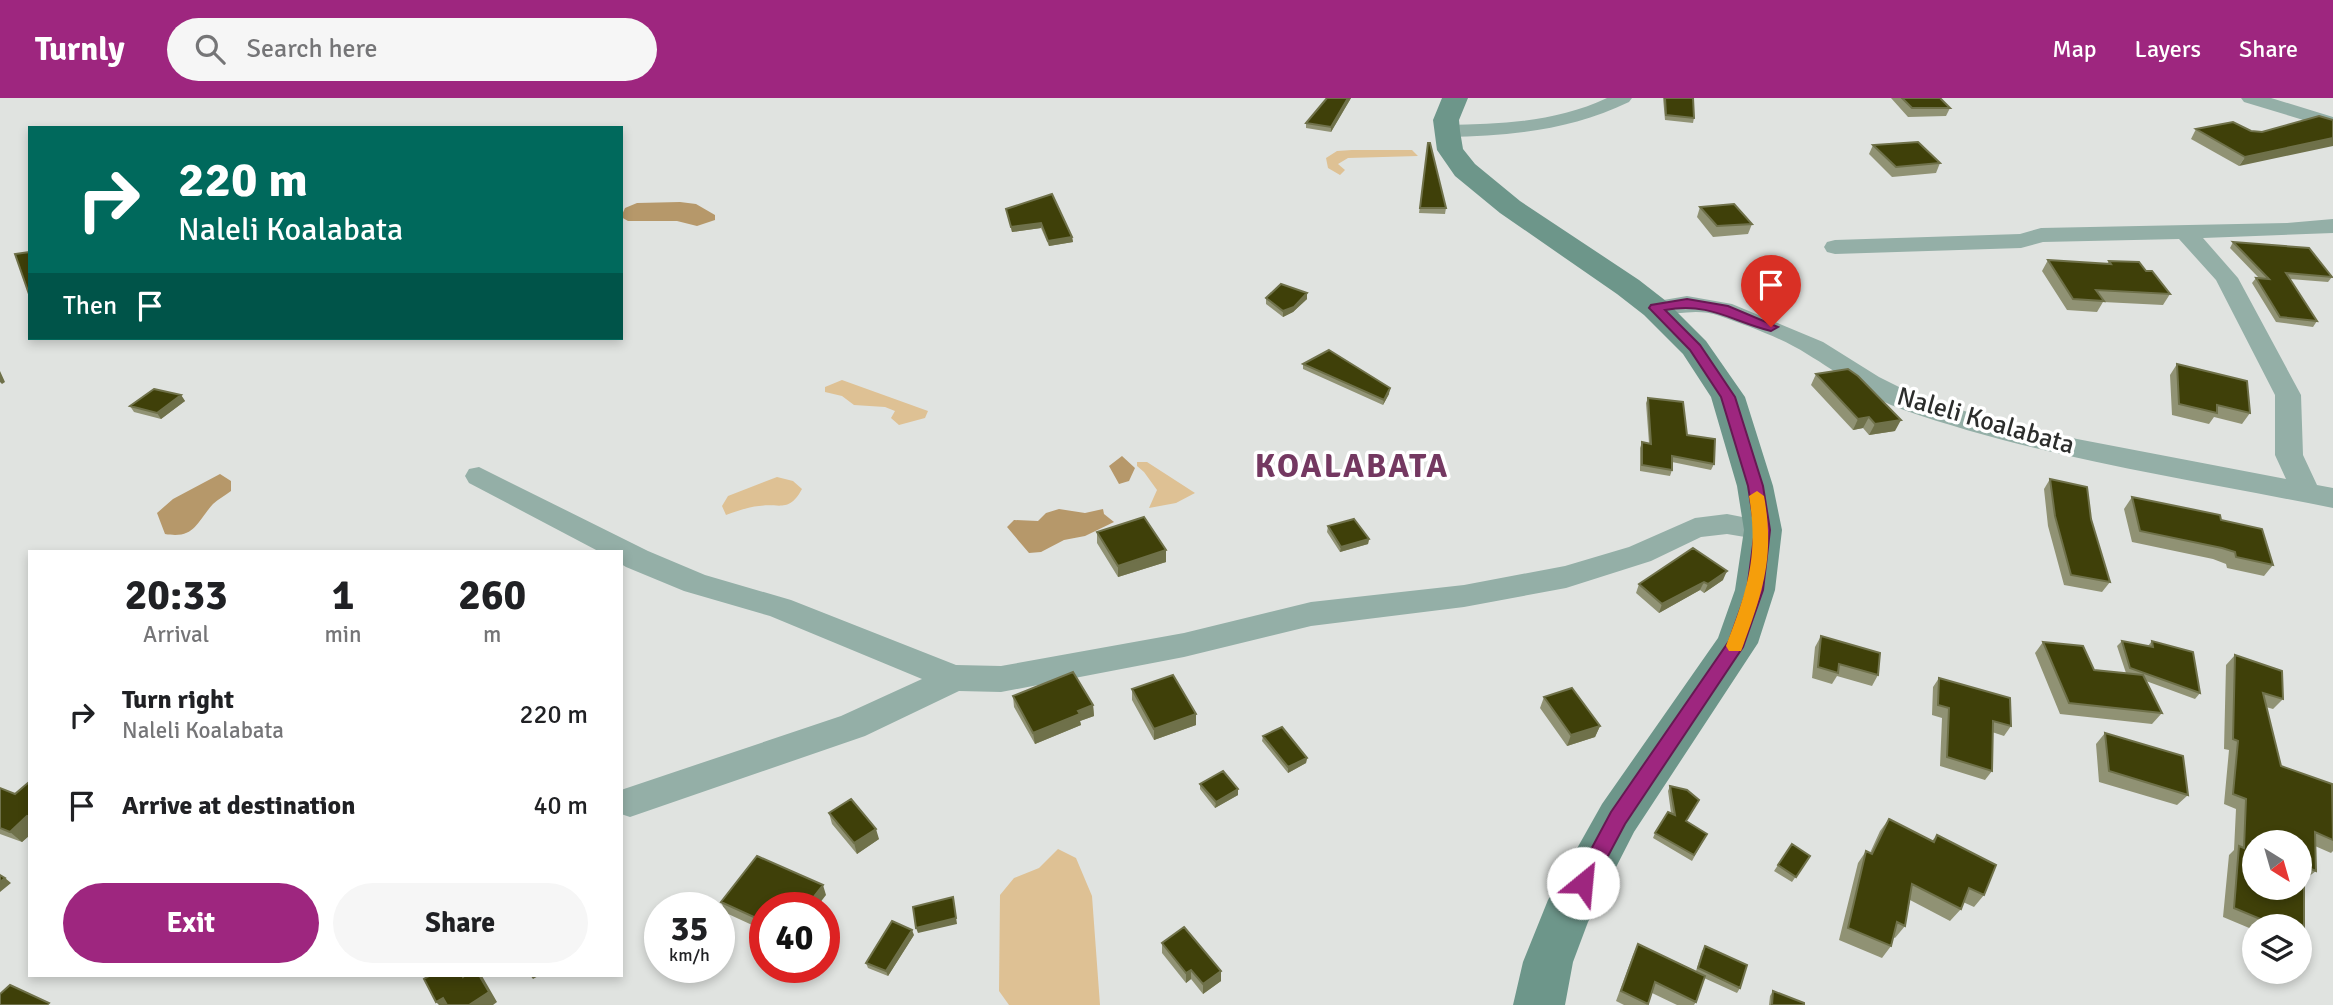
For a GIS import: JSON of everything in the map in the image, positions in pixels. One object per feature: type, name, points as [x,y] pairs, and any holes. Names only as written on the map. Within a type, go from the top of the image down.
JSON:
[{"type":"street","points":[[1539,1005],[1548,962],[1565,916],[1618,818],[1737,643],[1755,590],[1763,530],[1755,486],[1728,397],[1695,348],[1656,308],[1510,207],[1465,170],[1450,150],[1451,115],[1549,125],[1579,117],[1622,98]]},
{"type":"street","points":[[2251,98],[2333,123]]},
{"type":"street","points":[[1836,247],[2021,241],[2041,235],[2287,230],[2333,226]]},
{"type":"street","points":[[2184,230],[2226,278],[2288,395],[2289,455],[2320,496]]},
{"type":"street","name":"Naleli Koalabata","points":[[1656,308],[1687,303],[1723,309],[1814,346],[1870,383],[1910,403],[1989,427],[2077,448],[2320,496]]},
{"type":"street","points":[[479,476],[620,550]]},
{"type":"street","points":[[623,552],[695,583],[779,608],[955,678],[1001,679],[1184,645],[1311,614],[1464,596],[1566,577],[1640,554],[1695,527],[1727,524],[1763,530]]},
{"type":"street","points":[[630,802],[853,726],[955,678]]},
{"type":"shaded area","points":[[1412,150],[1418,156],[1348,158],[1338,164],[1345,170],[1340,175],[1328,168],[1326,158],[1337,151]]},
{"type":"shaded area","points":[[637,203],[696,204],[715,215],[715,220],[697,226],[677,221],[628,221],[623,218],[625,208]]},
{"type":"shaded area","points":[[842,380],[928,411],[925,418],[899,425],[891,418],[895,411],[885,407],[854,405],[842,396],[825,392],[825,387]]},
{"type":"shaded area","points":[[1122,456],[1135,468],[1129,481],[1119,484],[1109,466]]},
{"type":"shaded area","points":[[1137,462],[1147,462],[1195,493],[1176,503],[1149,508],[1157,490],[1137,466]]},
{"type":"shaded area","points":[[220,474],[231,481],[231,491],[213,504],[189,532],[165,534],[157,513],[173,499]]},
{"type":"shaded area","points":[[777,477],[793,481],[802,489],[793,501],[784,505],[751,507],[726,515],[722,506],[728,496]]},
{"type":"shaded area","points":[[1059,509],[1085,513],[1103,509],[1104,514],[1114,522],[1085,536],[1064,540],[1041,552],[1029,553],[1007,527],[1014,520],[1038,521],[1046,513]]},
{"type":"shaded area","points":[[1058,849],[1076,858],[1092,896],[1100,1005],[1009,1005],[999,991],[1000,895],[1014,878],[1039,868]]},
{"type":"building","points":[[1327,98],[1348,98],[1331,127],[1306,123]]},
{"type":"building","points":[[1665,98],[1693,98],[1694,118],[1666,115]]},
{"type":"building","points":[[1902,98],[1940,98],[1950,108],[1912,108]]},
{"type":"building","points":[[2319,116],[2333,120],[2333,138],[2245,157],[2196,129],[2233,122],[2251,131],[2262,132]]},
{"type":"building","points":[[1918,142],[1940,163],[1896,167],[1873,145]]},
{"type":"building","points":[[1430,143],[1446,208],[1420,208]]},
{"type":"building","points":[[1052,194],[1072,237],[1048,241],[1041,223],[1011,227],[1006,209]]},
{"type":"building","points":[[1734,204],[1752,224],[1717,226],[1700,207]]},
{"type":"building","points":[[2233,242],[2309,248],[2332,277],[2286,273],[2317,321],[2280,317],[2256,278],[2269,279]]},
{"type":"building","points":[[28,252],[28,291],[15,254]]},
{"type":"building","points":[[2048,260],[2111,264],[2109,261],[2139,262],[2146,271],[2152,271],[2170,294],[2096,290],[2104,301],[2073,299]]},
{"type":"building","points":[[1281,284],[1307,293],[1294,307],[1283,311],[1266,298]]},
{"type":"building","points":[[1329,350],[1390,388],[1384,400],[1303,364]]},
{"type":"building","points":[[2177,364],[2247,381],[2250,413],[2217,405],[2217,413],[2179,404]]},
{"type":"building","points":[[1848,369],[1901,420],[1875,424],[1869,417],[1858,419],[1816,374]]},
{"type":"building","points":[[154,389],[181,395],[157,413],[130,406]]},
{"type":"building","points":[[1648,398],[1683,402],[1687,435],[1715,439],[1714,464],[1672,456],[1672,470],[1642,465],[1642,442],[1651,444]]},
{"type":"building","points":[[2050,479],[2087,487],[2091,519],[2110,582],[2071,575],[2055,516]]},
{"type":"building","points":[[2132,497],[2220,515],[2221,520],[2262,529],[2273,565],[2236,557],[2235,552],[2222,548],[2140,531]]},
{"type":"building","points":[[1144,517],[1166,550],[1118,566],[1097,532]]},
{"type":"building","points":[[1354,519],[1369,539],[1341,547],[1328,526]]},
{"type":"building","points":[[1693,548],[1727,571],[1708,584],[1704,582],[1662,604],[1639,584]]},
{"type":"building","points":[[1821,636],[1880,653],[1878,675],[1839,664],[1838,673],[1818,667]]},
{"type":"building","points":[[2122,641],[2153,647],[2152,641],[2193,652],[2200,693],[2130,668]]},
{"type":"building","points":[[2043,642],[2083,646],[2094,670],[2143,675],[2162,713],[2069,703]]},
{"type":"building","points":[[2235,655],[2282,671],[2283,699],[2263,693],[2281,766],[2332,784],[2333,840],[2315,832],[2316,871],[2312,869],[2312,830],[2245,830],[2246,799],[2233,794],[2238,741],[2233,739]]},
{"type":"building","points":[[1073,672],[1093,705],[1078,711],[1080,714],[1033,733],[1013,696]]},
{"type":"building","points":[[1173,675],[1196,714],[1154,729],[1132,689]]},
{"type":"building","points":[[1939,678],[2010,698],[2011,726],[1993,721],[1992,771],[1947,757],[1949,708],[1938,705]]},
{"type":"building","points":[[1572,688],[1600,726],[1571,735],[1544,697]]},
{"type":"building","points":[[1282,727],[1307,758],[1288,767],[1263,736]]},
{"type":"building","points":[[2105,733],[2183,756],[2188,795],[2109,771]]},
{"type":"building","points":[[1223,771],[1238,789],[1216,802],[1200,784]]},
{"type":"building","points":[[28,783],[28,816],[10,832],[0,828],[0,788],[15,794]]},
{"type":"building","points":[[1670,786],[1687,790],[1699,800],[1686,821],[1707,834],[1694,855],[1655,833],[1668,812],[1675,815]]},
{"type":"building","points":[[851,799],[876,829],[854,843],[829,813]]},
{"type":"building","points":[[1889,819],[1934,842],[1937,835],[1996,865],[1984,895],[1969,888],[1961,909],[1912,884],[1905,926],[1897,922],[1891,946],[1848,928],[1866,851],[1872,854]]},
{"type":"building","points":[[1792,844],[1810,856],[1796,877],[1778,865]]},
{"type":"building","points":[[2239,846],[2242,847],[2242,900],[2304,900],[2304,914],[2248,914],[2234,908]]},
{"type":"building","points":[[757,856],[823,885],[818,892],[749,892],[749,915],[735,908],[735,892],[729,892]]},
{"type":"building","points":[[953,897],[956,918],[916,928],[913,907]]},
{"type":"building","points":[[892,921],[912,930],[886,971],[866,963]]},
{"type":"building","points":[[1184,927],[1221,971],[1203,984],[1191,970],[1186,973],[1162,943]]},
{"type":"building","points":[[1638,944],[1705,976],[1696,1002],[1655,982],[1648,1004],[1621,991]]},
{"type":"building","points":[[1705,946],[1747,965],[1740,988],[1698,968]]},
{"type":"building","points":[[480,977],[489,992],[469,1005],[447,1005],[443,998],[436,1002],[424,979]]},
{"type":"building","points":[[10,985],[49,1003],[0,1005],[0,994]]},
{"type":"building","points":[[1773,991],[1804,1003],[1804,1005],[1772,1005]]},
{"type":"slow traffic","points":[[1735,646],[1755,590],[1763,530],[1757,496]]},
{"type":"district","name":"KOALABATA","points":[[1352,465]]},
{"type":"route","points":[[1583,883],[1618,818],[1737,643],[1755,590],[1763,530],[1755,486],[1728,397],[1695,348],[1656,308],[1687,303],[1723,309],[1771,327]]}]
